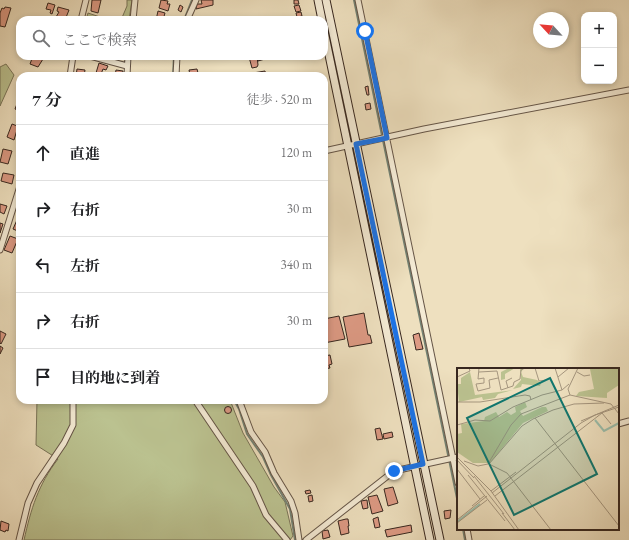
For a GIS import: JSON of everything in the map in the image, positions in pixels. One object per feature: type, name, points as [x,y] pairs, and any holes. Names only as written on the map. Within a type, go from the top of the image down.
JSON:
[{"type":"street","points":[[82,16],[86,0]]},
{"type":"street","points":[[133,16],[135,0]]},
{"type":"street","points":[[189,16],[196,0]]},
{"type":"street","points":[[318,0],[321,16]]},
{"type":"street","points":[[326,0],[352,145],[414,466],[430,540]]},
{"type":"street","points":[[358,0],[455,457],[457,474]]},
{"type":"street","points":[[328,47],[352,145],[440,540]]},
{"type":"street","points":[[71,72],[72,60]]},
{"type":"street","points":[[105,60],[127,66]]},
{"type":"street","points":[[126,72],[128,60]]},
{"type":"street","points":[[176,72],[177,60]]},
{"type":"street","points":[[328,150],[424,129],[629,90]]},
{"type":"street","points":[[0,250],[16,199]]},
{"type":"street","points":[[19,540],[28,503],[37,483],[64,443],[73,425],[73,404]]},
{"type":"street","points":[[198,404],[253,486],[266,515],[287,540]]},
{"type":"street","points":[[240,404],[251,432],[265,452],[274,473],[291,501],[295,513],[299,540]]},
{"type":"street","points":[[619,424],[629,421]]},
{"type":"street","points":[[306,540],[394,471],[455,457]]},
{"type":"street","points":[[467,530],[469,540]]},
{"type":"green space","points":[[127,0],[132,0],[130,16],[123,16],[127,6]]},
{"type":"green space","points":[[88,13],[97,16],[87,16]]},
{"type":"green space","points":[[6,64],[14,75],[0,106],[0,67]]},
{"type":"green space","points":[[37,404],[232,404],[243,433],[274,487],[285,502],[293,536],[290,540],[24,540],[29,518],[40,488],[58,459],[36,445]]},
{"type":"building","points":[[92,0],[101,0],[98,13],[91,11]]},
{"type":"building","points":[[161,0],[168,1],[167,4],[170,4],[168,11],[159,8]]},
{"type":"building","points":[[201,0],[213,0],[213,5],[196,9],[197,4],[202,4]]},
{"type":"building","points":[[294,0],[298,0],[299,4],[294,4]]},
{"type":"building","points":[[48,3],[55,5],[52,14],[50,13],[51,10],[46,9]]},
{"type":"building","points":[[180,5],[183,7],[181,12],[178,10]]},
{"type":"building","points":[[299,5],[301,11],[296,12],[294,6]]},
{"type":"building","points":[[5,7],[11,8],[5,27],[0,26],[0,13],[2,8],[4,9]]},
{"type":"building","points":[[58,7],[69,10],[67,16],[57,16],[59,12],[57,11]]},
{"type":"building","points":[[158,11],[165,13],[164,16],[157,16]]},
{"type":"building","points":[[301,12],[302,16],[297,16],[296,13]]},
{"type":"building","points":[[32,60],[42,60],[38,67],[30,64]]},
{"type":"building","points":[[250,60],[257,60],[257,67],[252,68]]},
{"type":"building","points":[[99,63],[108,66],[106,70],[103,69],[102,72],[96,72]]},
{"type":"building","points":[[77,69],[85,70],[85,72],[77,72]]},
{"type":"building","points":[[197,69],[198,72],[189,72],[189,70]]},
{"type":"building","points":[[116,70],[123,71],[123,72],[116,72]]},
{"type":"building","points":[[368,86],[369,95],[367,95],[365,87]]},
{"type":"building","points":[[370,103],[371,109],[366,110],[365,104]]},
{"type":"building","points":[[12,124],[16,126],[14,140],[7,137]]},
{"type":"building","points":[[3,149],[12,151],[8,164],[0,162]]},
{"type":"building","points":[[3,173],[14,175],[12,184],[1,181]]},
{"type":"building","points":[[0,204],[7,206],[4,214],[0,212]]},
{"type":"building","points":[[16,222],[16,230],[13,229]]},
{"type":"building","points":[[0,223],[3,224],[0,233]]},
{"type":"building","points":[[10,236],[16,238],[16,244],[12,253],[4,250]]},
{"type":"building","points":[[364,313],[368,335],[370,335],[372,343],[349,347],[343,317]]},
{"type":"building","points":[[339,316],[345,339],[328,342],[328,318]]},
{"type":"building","points":[[0,331],[6,334],[1,344],[0,343]]},
{"type":"building","points":[[419,333],[423,349],[416,350],[413,335]]},
{"type":"building","points":[[0,346],[3,348],[0,354]]},
{"type":"building","points":[[328,355],[330,355],[332,364],[329,365],[330,368],[328,368]]},
{"type":"building","points":[[228,407],[231,410],[228,413],[225,410]]},
{"type":"building","points":[[380,428],[383,439],[377,440],[375,429]]},
{"type":"building","points":[[392,432],[393,437],[384,439],[383,434]]},
{"type":"building","points":[[393,487],[398,503],[388,506],[384,489]]},
{"type":"building","points":[[310,490],[311,493],[306,494],[305,491]]},
{"type":"building","points":[[312,495],[313,501],[309,502],[308,496]]},
{"type":"building","points":[[377,495],[383,511],[372,514],[368,497]]},
{"type":"building","points":[[367,500],[368,508],[363,509],[361,501]]},
{"type":"building","points":[[451,510],[450,518],[445,519],[444,511]]},
{"type":"building","points":[[378,517],[380,527],[375,528],[373,519]]},
{"type":"building","points":[[348,519],[349,533],[341,535],[338,521]]},
{"type":"building","points":[[1,521],[9,524],[8,531],[6,530],[5,532],[0,530]]},
{"type":"building","points":[[411,525],[412,532],[387,537],[385,530]]},
{"type":"building","points":[[328,530],[330,537],[323,539],[322,531]]},
{"type":"waterway","points":[[186,16],[192,0]]},
{"type":"waterway","points":[[354,0],[457,498]]},
{"type":"waterway","points":[[173,72],[174,60]]},
{"type":"waterway","points":[[236,404],[247,434],[263,457],[290,509],[295,540]]},
{"type":"waterway","points":[[463,530],[465,540]]},
{"type":"route","points":[[365,31],[387,138],[356,144],[423,464],[394,471]]}]
